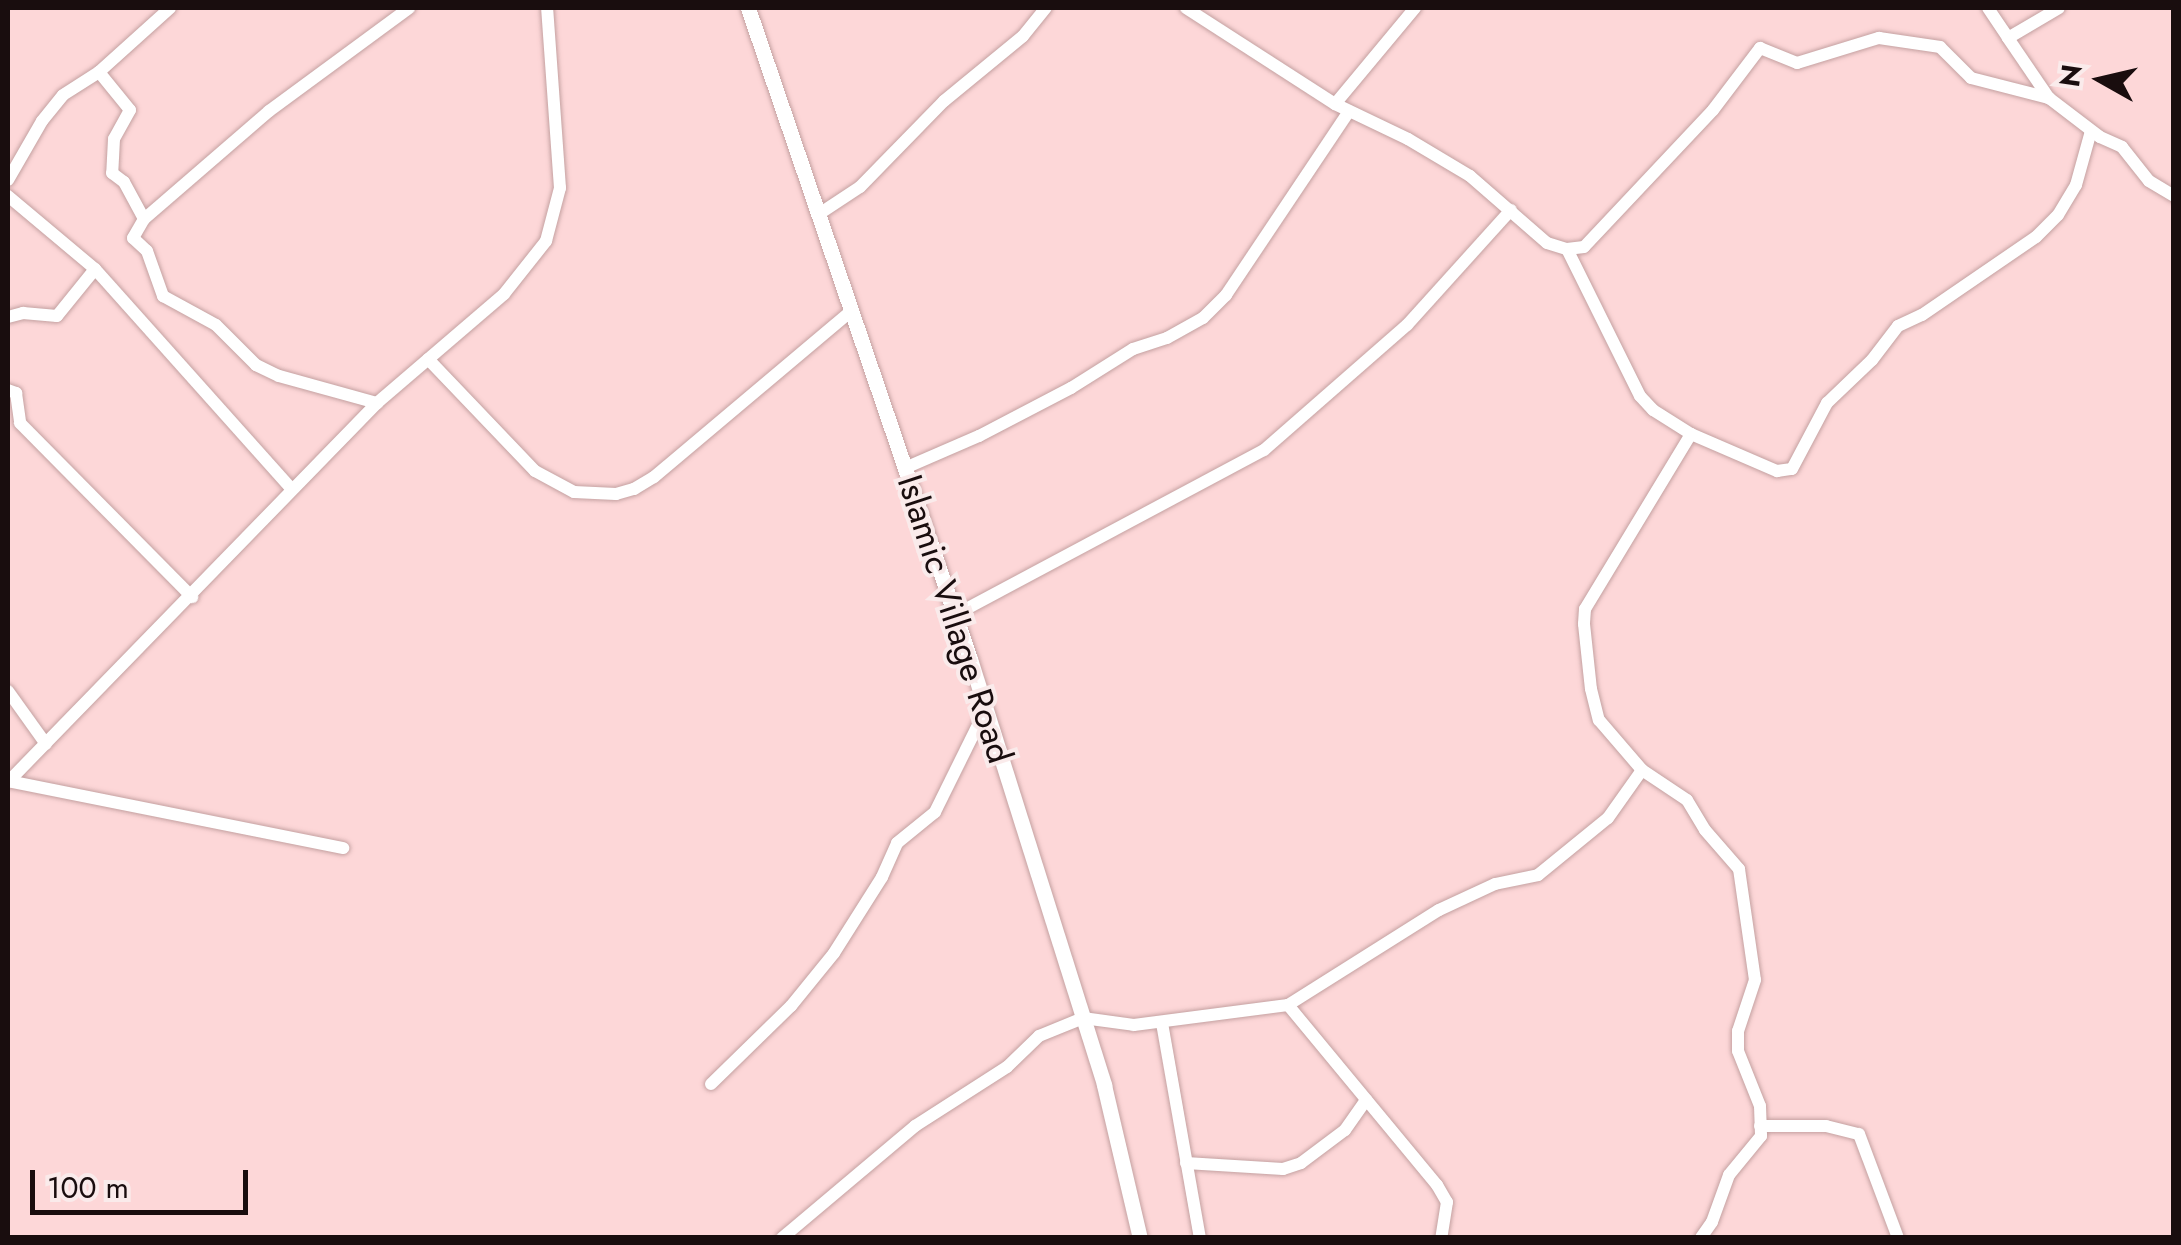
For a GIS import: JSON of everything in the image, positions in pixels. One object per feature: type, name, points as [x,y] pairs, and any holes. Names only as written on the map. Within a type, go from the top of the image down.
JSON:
[{"type":"street","points":[[8,180],[42,121],[63,95],[99,72],[170,8]]},
{"type":"street","points":[[377,403],[279,376],[256,365],[216,325],[163,296],[154,264],[133,238],[144,218],[269,111],[409,8]]},
{"type":"street","points":[[8,781],[192,598],[291,488],[377,403],[504,294],[546,241],[557,213],[560,188],[557,102],[547,8]]},
{"type":"street","name":"Islamic Village Road","points":[[748,8],[986,709],[1083,1018],[1140,1238]]},
{"type":"street","points":[[820,214],[860,187],[944,101],[1023,36],[1046,8]]},
{"type":"street","points":[[1186,8],[1342,107],[1470,176],[1548,244],[1567,250],[1584,246],[1596,234],[1694,125],[1713,110],[1760,48],[1797,63],[1879,38],[1940,47],[1971,78],[2049,98]]},
{"type":"street","points":[[905,468],[994,428],[1134,348],[1168,338],[1203,318],[1226,295],[1342,107],[1415,8]]},
{"type":"street","points":[[1988,8],[2049,98],[2092,131],[2122,147],[2149,181],[2174,196]]},
{"type":"street","points":[[2008,38],[2059,8]]},
{"type":"street","points":[[99,72],[130,110],[114,139],[112,173],[124,182],[144,218]]},
{"type":"street","points":[[1567,250],[1640,396],[1653,410],[1691,434],[1776,471],[1792,470],[1827,403],[1872,360],[1898,326],[1922,315],[2036,237],[2058,215],[2076,185],[2092,131]]},
{"type":"street","points":[[8,196],[95,269],[291,488]]},
{"type":"street","points":[[955,614],[1264,450],[1407,325],[1510,210]]},
{"type":"street","points":[[8,317],[23,313],[57,316],[95,269]]},
{"type":"street","points":[[428,360],[536,471],[574,492],[616,494],[634,490],[654,476],[852,310]]},
{"type":"street","points":[[8,390],[16,393],[14,423],[192,598]]},
{"type":"street","points":[[1691,434],[1585,609],[1591,689],[1599,720],[1642,770],[1687,800],[1705,830],[1739,869],[1755,980],[1738,1031],[1738,1051],[1760,1106],[1761,1136],[1728,1174],[1712,1222],[1701,1238]]},
{"type":"street","points":[[8,691],[46,744]]},
{"type":"street","points":[[711,1084],[791,1006],[834,954],[882,877],[897,843],[935,812],[986,709]]},
{"type":"street","points":[[782,1238],[914,1126],[1008,1067],[1040,1036],[1083,1018],[1134,1026],[1288,1005],[1439,910],[1496,884],[1538,875],[1608,818],[1642,770]]},
{"type":"street","points":[[8,781],[343,848]]},
{"type":"street","points":[[1288,1005],[1332,1053],[1437,1184],[1447,1202],[1442,1238]]},
{"type":"street","points":[[1162,1023],[1200,1238]]},
{"type":"street","points":[[1186,1162],[1283,1169],[1301,1164],[1345,1130],[1366,1100]]},
{"type":"street","points":[[1760,1126],[1826,1126],[1859,1134],[1898,1238]]}]
